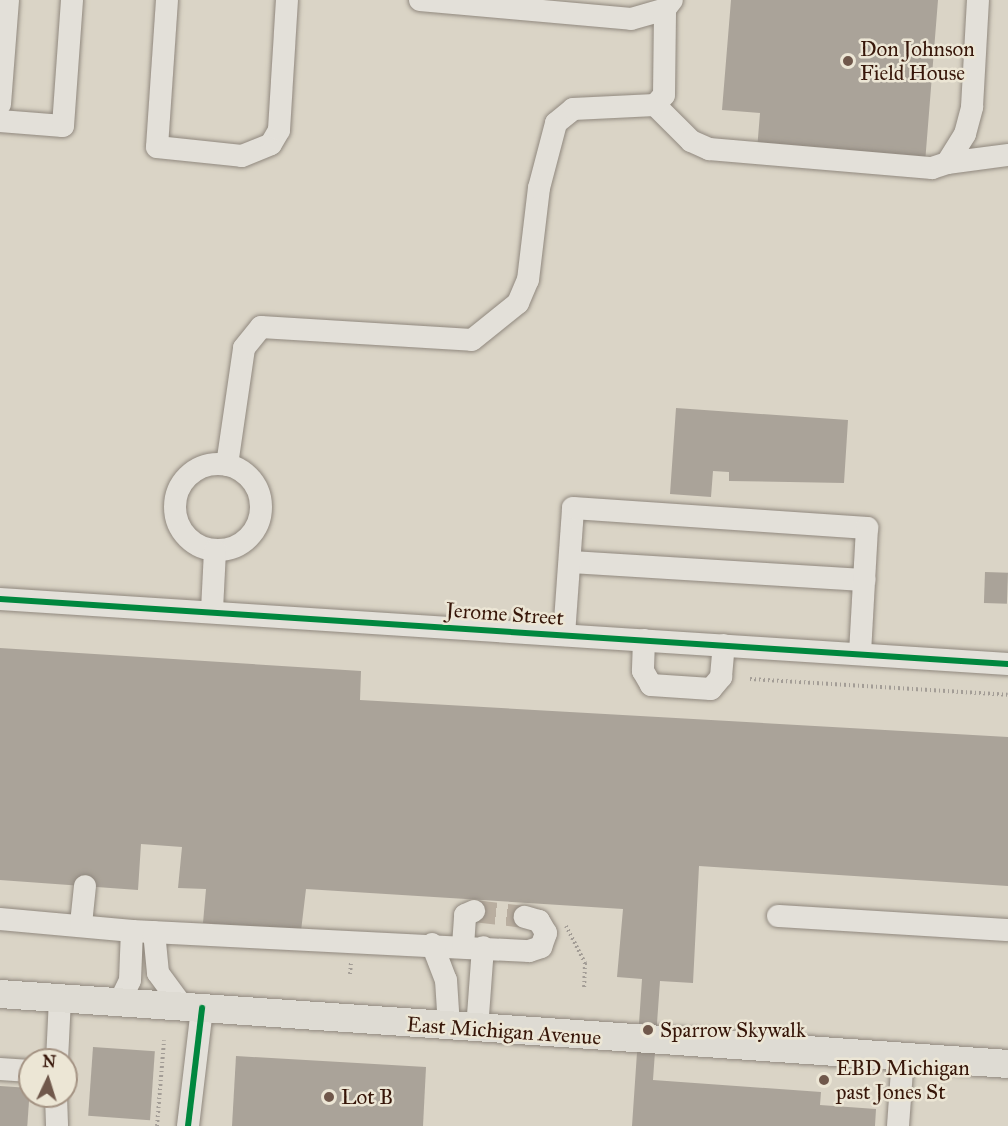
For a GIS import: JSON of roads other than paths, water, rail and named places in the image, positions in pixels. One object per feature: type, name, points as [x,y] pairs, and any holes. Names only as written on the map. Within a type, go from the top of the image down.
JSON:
[{"type":"main road","name":"East Michigan Avenue","points":[[0,994],[477,1029],[1008,1064]]},
{"type":"street","points":[[0,104],[8,0]]},
{"type":"street","points":[[0,121],[63,126],[72,0]]},
{"type":"street","points":[[167,0],[157,147],[242,156],[271,144],[279,130],[287,0]]},
{"type":"street","points":[[228,465],[244,348],[251,333],[275,325],[472,340],[483,334],[524,293],[539,188],[562,114],[655,105],[664,95],[669,5],[631,19],[420,0]]},
{"type":"street","points":[[947,163],[965,134],[972,107],[978,0]]},
{"type":"street","points":[[655,105],[691,141],[709,149],[932,168],[947,163],[1008,155]]},
{"type":"street","points":[[228,465],[248,476],[256,488],[260,517],[243,542],[215,550],[190,541],[174,505],[177,492],[193,471],[228,465]]},
{"type":"street","points":[[564,635],[573,508],[867,528],[860,654]]},
{"type":"street","points":[[212,610],[215,550]]},
{"type":"street","points":[[570,562],[864,580]]},
{"type":"street","name":"Jerome Street","points":[[0,599],[212,610],[1008,664]]},
{"type":"street","points":[[644,640],[643,671],[651,685],[711,689],[721,676],[724,645]]},
{"type":"street","points":[[81,924],[85,886]]},
{"type":"street","points":[[474,911],[465,915],[473,947],[477,1029]]},
{"type":"street","points":[[778,916],[1008,930]]},
{"type":"street","points":[[0,919],[81,924],[143,932],[473,947],[541,947],[545,928],[525,917]]},
{"type":"street","points":[[118,1003],[130,980],[143,932]]},
{"type":"street","points":[[143,932],[158,973],[193,1007],[188,1126]]},
{"type":"street","points":[[432,944],[446,980],[449,1027]]},
{"type":"street","points":[[58,1048],[60,999]]},
{"type":"street","points":[[898,1126],[903,1057]]},
{"type":"street","points":[[0,1069],[18,1070]]},
{"type":"street","points":[[56,1108],[57,1126]]},
{"type":"tunnel","points":[[474,911],[525,917]]},
{"type":"place","name":"Don Johnson Field House","points":[[848,61]]},
{"type":"place","name":"Sparrow Skywalk","points":[[648,1030]]},
{"type":"place","name":"EBD Michigan past Jones St","points":[[824,1080]]},
{"type":"place","name":"Lot B","points":[[329,1097]]}]
